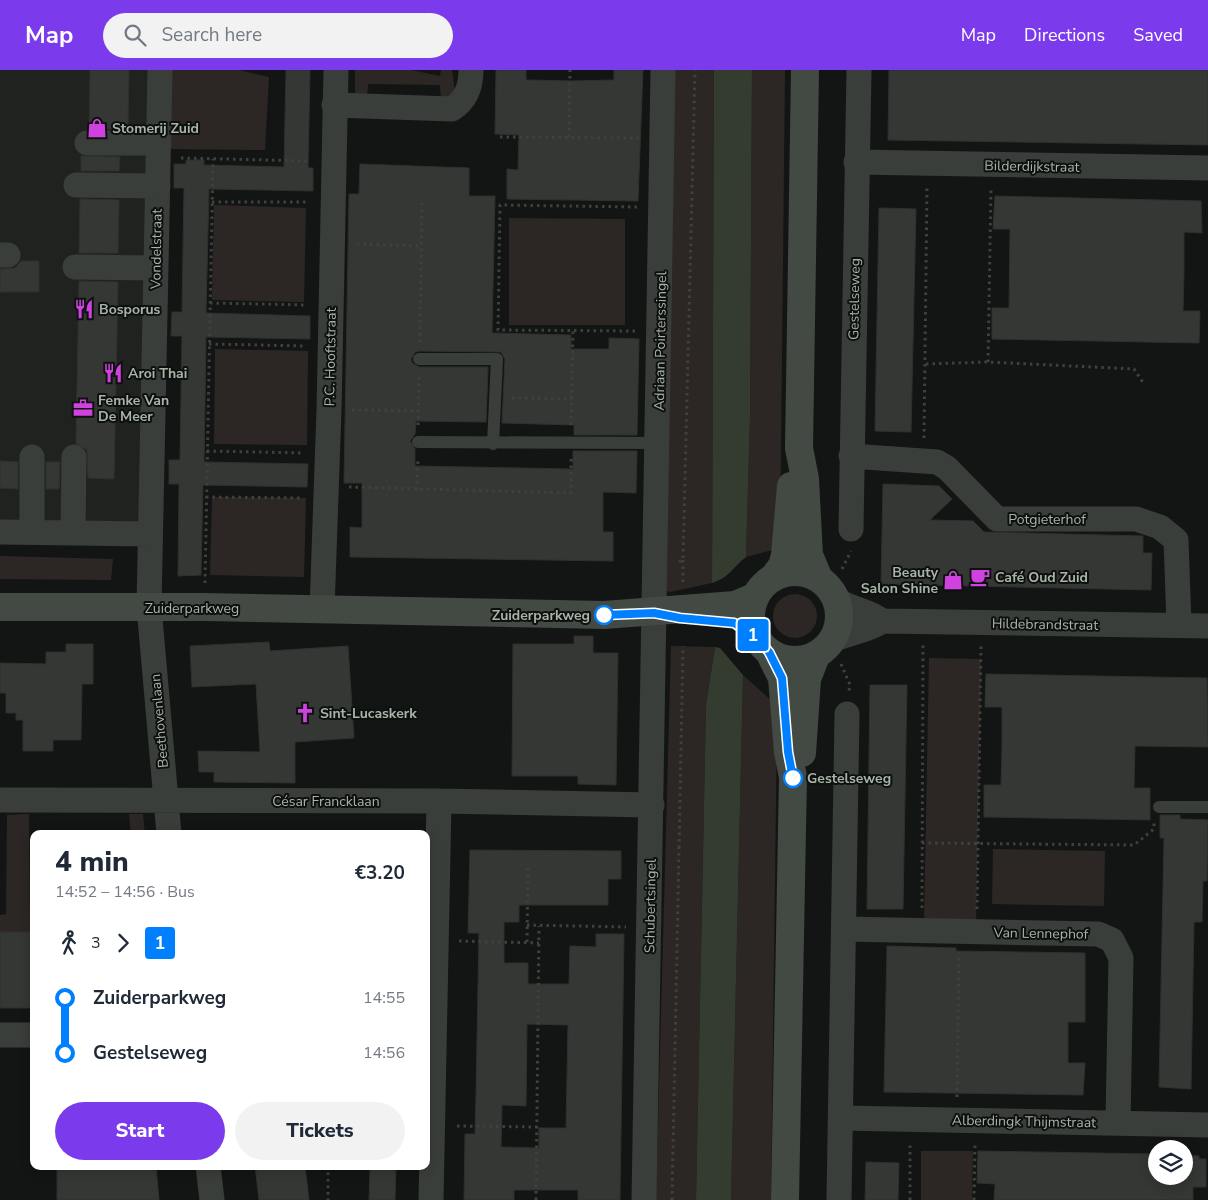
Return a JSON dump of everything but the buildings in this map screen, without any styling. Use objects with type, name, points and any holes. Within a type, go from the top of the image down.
[{"type":"main road","points":[[793,778],[803,752],[824,660],[840,621],[837,600],[827,584],[823,568],[799,448],[806,70]]},
{"type":"main road","points":[[785,1200],[793,778],[788,752],[782,678],[752,643],[751,616],[764,587],[782,566],[785,555],[791,479],[799,448]]},
{"type":"main road","points":[[764,587],[791,572],[823,568]]},
{"type":"main road","name":"Zuiderparkweg","points":[[0,607],[204,607],[604,615],[654,613],[680,608],[735,605],[764,587]]},
{"type":"main road","name":"Zuiderparkweg","points":[[654,613],[680,618],[752,643]]},
{"type":"main road","points":[[752,643],[777,657],[797,661],[824,660]]},
{"type":"street","name":"Vondelstraat","points":[[150,607],[160,70]]},
{"type":"street","name":"P.C. Hooftstraat","points":[[322,610],[329,410],[336,70]]},
{"type":"street","points":[[334,105],[452,109],[464,101],[471,80],[471,70]]},
{"type":"street","name":"Adriaan Poirterssingel","points":[[654,613],[661,331],[663,70]]},
{"type":"street","name":"Gestelseweg","points":[[852,529],[851,456],[859,70]]},
{"type":"street","points":[[87,143],[158,150]]},
{"type":"street","name":"Bilderdijkstraat","points":[[856,162],[1208,168]]},
{"type":"street","points":[[76,185],[158,186]]},
{"type":"street","points":[[75,267],[156,268]]},
{"type":"street","name":"Potgieterhof","points":[[851,456],[936,462],[947,468],[997,519],[1136,519],[1160,527],[1176,540],[1179,625]]},
{"type":"street","points":[[32,457],[32,532]]},
{"type":"street","points":[[73,533],[74,457]]},
{"type":"street","points":[[0,532],[150,534]]},
{"type":"street","name":"Hildebrandstraat","points":[[837,600],[849,608],[873,613],[882,621]]},
{"type":"street","name":"Beethovenlaan","points":[[150,607],[169,830]]},
{"type":"street","name":"Schubertsingel","points":[[644,1200],[654,613]]},
{"type":"street","name":"Hildebrandstraat","points":[[824,660],[848,633],[871,629],[882,621],[1208,626]]},
{"type":"street","points":[[839,1200],[847,714]]},
{"type":"street","name":"César Francklaan","points":[[0,800],[439,801],[652,805]]},
{"type":"street","points":[[431,1200],[439,801]]},
{"type":"street","name":"Van Lennephof","points":[[844,929],[1098,934],[1112,940],[1121,958],[1118,1123]]},
{"type":"street","points":[[0,1035],[30,1035]]},
{"type":"street","name":"Alberdingk Thijmstraat","points":[[841,1118],[1208,1125]]},
{"type":"street","points":[[208,1170],[212,1200]]},
{"type":"lane","points":[[419,359],[496,359],[493,444]]},
{"type":"lane","points":[[418,442],[493,444],[658,443]]},
{"type":"lane","points":[[1158,807],[1208,807]]},
{"type":"path","points":[[569,138],[570,70]]},
{"type":"path","points":[[683,590],[695,70]]},
{"type":"path","points":[[500,137],[663,139]]},
{"type":"path","points":[[158,150],[213,159],[333,162]]},
{"type":"path","points":[[204,607],[213,159]]},
{"type":"path","points":[[924,460],[927,164]]},
{"type":"path","points":[[988,362],[991,165]]},
{"type":"path","points":[[212,202],[332,202]]},
{"type":"path","points":[[661,331],[498,330],[498,320],[500,205],[662,207]]},
{"type":"path","points":[[332,244],[421,246]]},
{"type":"path","points":[[210,303],[331,306]]},
{"type":"path","points":[[210,344],[330,346]]},
{"type":"path","points":[[926,364],[988,362],[1134,369],[1144,384]]},
{"type":"path","points":[[495,398],[572,399]]},
{"type":"path","points":[[329,410],[419,411]]},
{"type":"path","points":[[207,451],[327,454]]},
{"type":"path","points":[[206,497],[326,499]]},
{"type":"path","points":[[656,570],[683,560]]},
{"type":"path","points":[[922,931],[923,622]]},
{"type":"path","points":[[974,1200],[966,1120],[968,932],[978,843],[982,623]]},
{"type":"path","points":[[752,643],[736,636],[752,643]]},
{"type":"path","points":[[672,1200],[683,646]]},
{"type":"path","points":[[922,843],[1134,845],[1154,829],[1154,812],[1158,807]]},
{"type":"path","points":[[651,842],[679,848]]},
{"type":"path","points":[[526,942],[528,864]]},
{"type":"path","points":[[527,925],[650,927]]},
{"type":"path","points":[[536,1200],[539,926]]},
{"type":"path","points":[[435,941],[539,943]]},
{"type":"path","points":[[910,1200],[911,1119]]},
{"type":"path","points":[[432,1126],[536,1127]]},
{"type":"path","points":[[328,1170],[328,1200]]},
{"type":"shaded area","points":[[0,70],[160,70],[150,534],[0,532]]},
{"type":"shaded area","points":[[171,70],[239,70],[269,77],[265,150],[169,149]]},
{"type":"shaded area","points":[[355,70],[411,70],[440,76],[441,70],[452,70],[455,92],[449,99],[441,100],[440,85],[368,84],[367,99],[355,98]]},
{"type":"shaded area","points":[[672,70],[714,70],[712,583],[670,592],[663,590]]},
{"type":"shaded area","points":[[714,70],[752,70],[750,416],[746,557],[727,575],[712,583]]},
{"type":"shaded area","points":[[752,70],[785,70],[780,548],[746,557],[750,416]]},
{"type":"shaded area","points":[[214,205],[306,208],[304,302],[212,300]]},
{"type":"shaded area","points":[[509,218],[625,219],[625,325],[509,325]]},
{"type":"shaded area","points":[[215,349],[308,351],[307,445],[214,444]]},
{"type":"shaded area","points":[[212,497],[306,498],[304,577],[210,575]]},
{"type":"shaded area","points":[[0,556],[113,559],[111,580],[0,579]]},
{"type":"shaded area","points":[[791,594],[799,594],[811,600],[817,616],[811,632],[799,638],[791,638],[779,632],[773,620],[773,612],[779,600]]},
{"type":"shaded area","points":[[671,646],[715,647],[706,705],[696,1200],[656,1200]]},
{"type":"shaded area","points":[[715,647],[720,648],[743,675],[731,1200],[696,1200],[706,705]]},
{"type":"shaded area","points":[[929,658],[981,659],[976,923],[924,922]]},
{"type":"shaded area","points":[[743,675],[775,704],[777,722],[771,1200],[731,1200]]},
{"type":"shaded area","points":[[29,814],[30,932],[0,932],[0,915],[6,914],[7,815]]},
{"type":"shaded area","points":[[129,814],[143,814],[145,830],[131,830]]},
{"type":"shaded area","points":[[993,849],[1105,851],[1104,906],[992,904]]},
{"type":"shaded area","points":[[921,1151],[973,1151],[972,1200],[921,1200]]},
{"type":"bus line","name":"1","points":[[604,615],[654,613],[680,618],[734,623],[756,637],[769,652],[782,678],[788,752],[793,778]]},
{"type":"place","name":"Stomerij Zuid","points":[[97,128]]},
{"type":"place","name":"Bosporus","points":[[84,309]]},
{"type":"place","name":"Aroi Thai","points":[[113,373]]},
{"type":"place","name":"Femke Van De Meer","points":[[83,408]]},
{"type":"place","name":"Café Oud Zuid","points":[[980,577]]},
{"type":"place","name":"Beauty Salon Shine","points":[[953,580]]},
{"type":"place","name":"Zuiderparkweg","points":[[604,615]]},
{"type":"place","name":"Sint-Lucaskerk","points":[[305,713]]},
{"type":"place","name":"Gestelseweg","points":[[793,778]]}]
